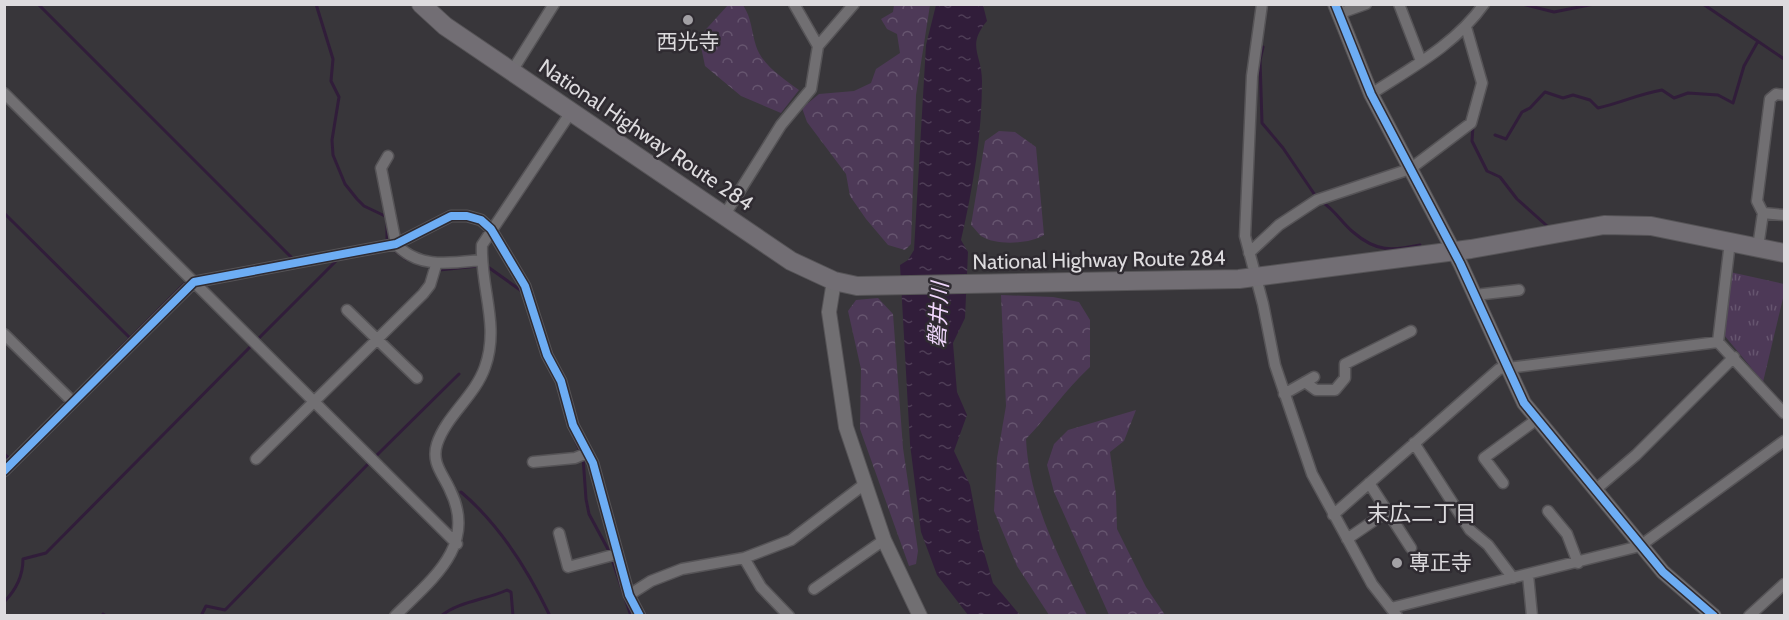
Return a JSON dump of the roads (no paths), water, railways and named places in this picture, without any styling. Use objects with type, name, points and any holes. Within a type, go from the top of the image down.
[{"type":"highway","name":"National Highway Route 284","points":[[421,4],[445,26],[791,261],[834,281],[881,287],[1247,278],[1453,251],[1604,225],[1651,226],[1785,253]]},
{"type":"street","points":[[512,71],[554,4]]},
{"type":"street","points":[[794,4],[818,46]]},
{"type":"street","points":[[724,216],[781,125],[811,89],[818,46],[854,4]]},
{"type":"street","points":[[1262,4],[1252,76],[1246,180],[1245,236],[1249,253],[1247,278],[1312,474],[1372,584],[1394,612],[1640,546],[1785,441]]},
{"type":"street","points":[[1366,4],[1337,9],[1371,94],[1475,295],[1524,404],[1663,572],[1714,615]]},
{"type":"street","points":[[1399,4],[1421,61]]},
{"type":"street","points":[[1371,94],[1421,61],[1466,27],[1484,4]]},
{"type":"street","points":[[1249,253],[1280,225],[1317,200],[1410,169],[1471,123],[1482,83],[1466,27]]},
{"type":"street","points":[[4,93],[457,544]]},
{"type":"street","points":[[1758,247],[1763,213],[1757,201],[1770,99],[1776,94],[1785,95]]},
{"type":"street","points":[[395,615],[440,570],[457,544],[459,512],[451,490],[436,466],[437,444],[446,428],[475,390],[491,348],[492,322],[481,260],[482,245],[571,112]]},
{"type":"street","points":[[388,156],[381,168],[396,244],[403,252],[436,265],[481,260]]},
{"type":"street","points":[[1763,213],[1785,215]]},
{"type":"street","points":[[4,471],[194,282],[396,244],[451,216],[466,216],[481,220],[491,229],[525,286],[546,355],[561,381],[573,425],[587,453],[629,595],[640,615]]},
{"type":"street","points":[[1718,342],[1730,242]]},
{"type":"street","points":[[256,459],[315,403],[430,285],[436,265]]},
{"type":"street","points":[[834,281],[829,312],[842,411],[884,540],[920,615]]},
{"type":"street","points":[[1475,295],[1519,290]]},
{"type":"street","points":[[347,310],[417,378]]},
{"type":"street","points":[[1284,394],[1310,380],[1316,390],[1335,390],[1344,378],[1345,364],[1411,331]]},
{"type":"street","points":[[6,339],[73,402]]},
{"type":"street","points":[[1333,515],[1499,369],[1507,367],[1718,342],[1785,413]]},
{"type":"street","points":[[1594,490],[1636,455],[1734,357]]},
{"type":"street","points":[[1503,483],[1484,458],[1536,420]]},
{"type":"street","points":[[1414,443],[1470,530],[1488,544],[1513,579]]},
{"type":"street","points":[[533,462],[575,458],[587,453]]},
{"type":"street","points":[[629,595],[651,581],[682,569],[744,558],[791,540],[866,483]]},
{"type":"street","points":[[1369,483],[1411,548]]},
{"type":"street","points":[[1347,539],[1388,511]]},
{"type":"street","points":[[1548,511],[1567,534],[1578,563]]},
{"type":"street","points":[[559,533],[568,567],[617,554]]},
{"type":"street","points":[[814,589],[884,540]]},
{"type":"street","points":[[744,558],[761,587],[789,615]]},
{"type":"street","points":[[1528,575],[1532,615]]},
{"type":"street","points":[[1749,615],[1785,584]]},
{"type":"water","name":"磐井川","points":[[936,5],[983,5],[987,21],[977,37],[976,44],[982,81],[979,141],[961,240],[968,252],[965,318],[953,343],[957,392],[967,415],[954,451],[970,485],[980,538],[993,583],[1020,615],[968,615],[937,575],[921,532],[910,444],[900,265],[908,260],[914,250],[926,45]]},
{"type":"waterway","points":[[38,4],[293,259]]},
{"type":"waterway","points":[[316,4],[333,59],[331,81],[339,97],[332,140],[333,155],[345,184],[357,199],[364,206],[385,216],[387,241],[384,242]]},
{"type":"waterway","points":[[1522,4],[1554,12],[1594,4]]},
{"type":"waterway","points":[[1703,4],[1784,59]]},
{"type":"waterway","points":[[1495,135],[1506,139],[1522,112],[1530,108],[1545,92],[1563,98],[1573,95],[1590,100],[1598,108],[1662,90],[1674,98],[1688,93],[1718,95],[1733,103],[1744,66],[1757,43]]},
{"type":"waterway","points":[[1263,47],[1260,60],[1262,123],[1283,148],[1317,198]]},
{"type":"waterway","points":[[1473,126],[1472,141],[1487,171],[1500,177],[1517,199],[1546,225]]},
{"type":"waterway","points":[[1322,202],[1361,239],[1369,243],[1393,249],[1420,245]]},
{"type":"waterway","points":[[4,213],[130,338]]},
{"type":"waterway","points":[[393,249],[406,259]]},
{"type":"waterway","points":[[258,339],[339,258]]},
{"type":"waterway","points":[[439,270],[478,266]]},
{"type":"waterway","points":[[488,267],[523,292]]},
{"type":"waterway","points":[[114,354],[184,284]]},
{"type":"waterway","points":[[534,330],[538,343]]},
{"type":"waterway","points":[[4,602],[18,582],[23,559],[46,553],[251,346]]},
{"type":"waterway","points":[[375,457],[459,374]]},
{"type":"waterway","points":[[567,422],[580,451]]},
{"type":"waterway","points":[[4,454],[10,459]]},
{"type":"waterway","points":[[583,457],[589,514],[610,553]]},
{"type":"waterway","points":[[201,616],[206,606],[225,610],[370,462]]},
{"type":"waterway","points":[[461,492],[488,519],[512,549],[550,616]]},
{"type":"waterway","points":[[612,559],[631,616]]},
{"type":"waterway","points":[[441,616],[456,607],[507,590],[511,592],[513,616]]},
{"type":"place","name":"西光寺","points":[[688,20]]},
{"type":"place","name":"専正寺","points":[[1397,563]]},
{"type":"district","name":"末広二丁目","points":[[1422,513]]}]
